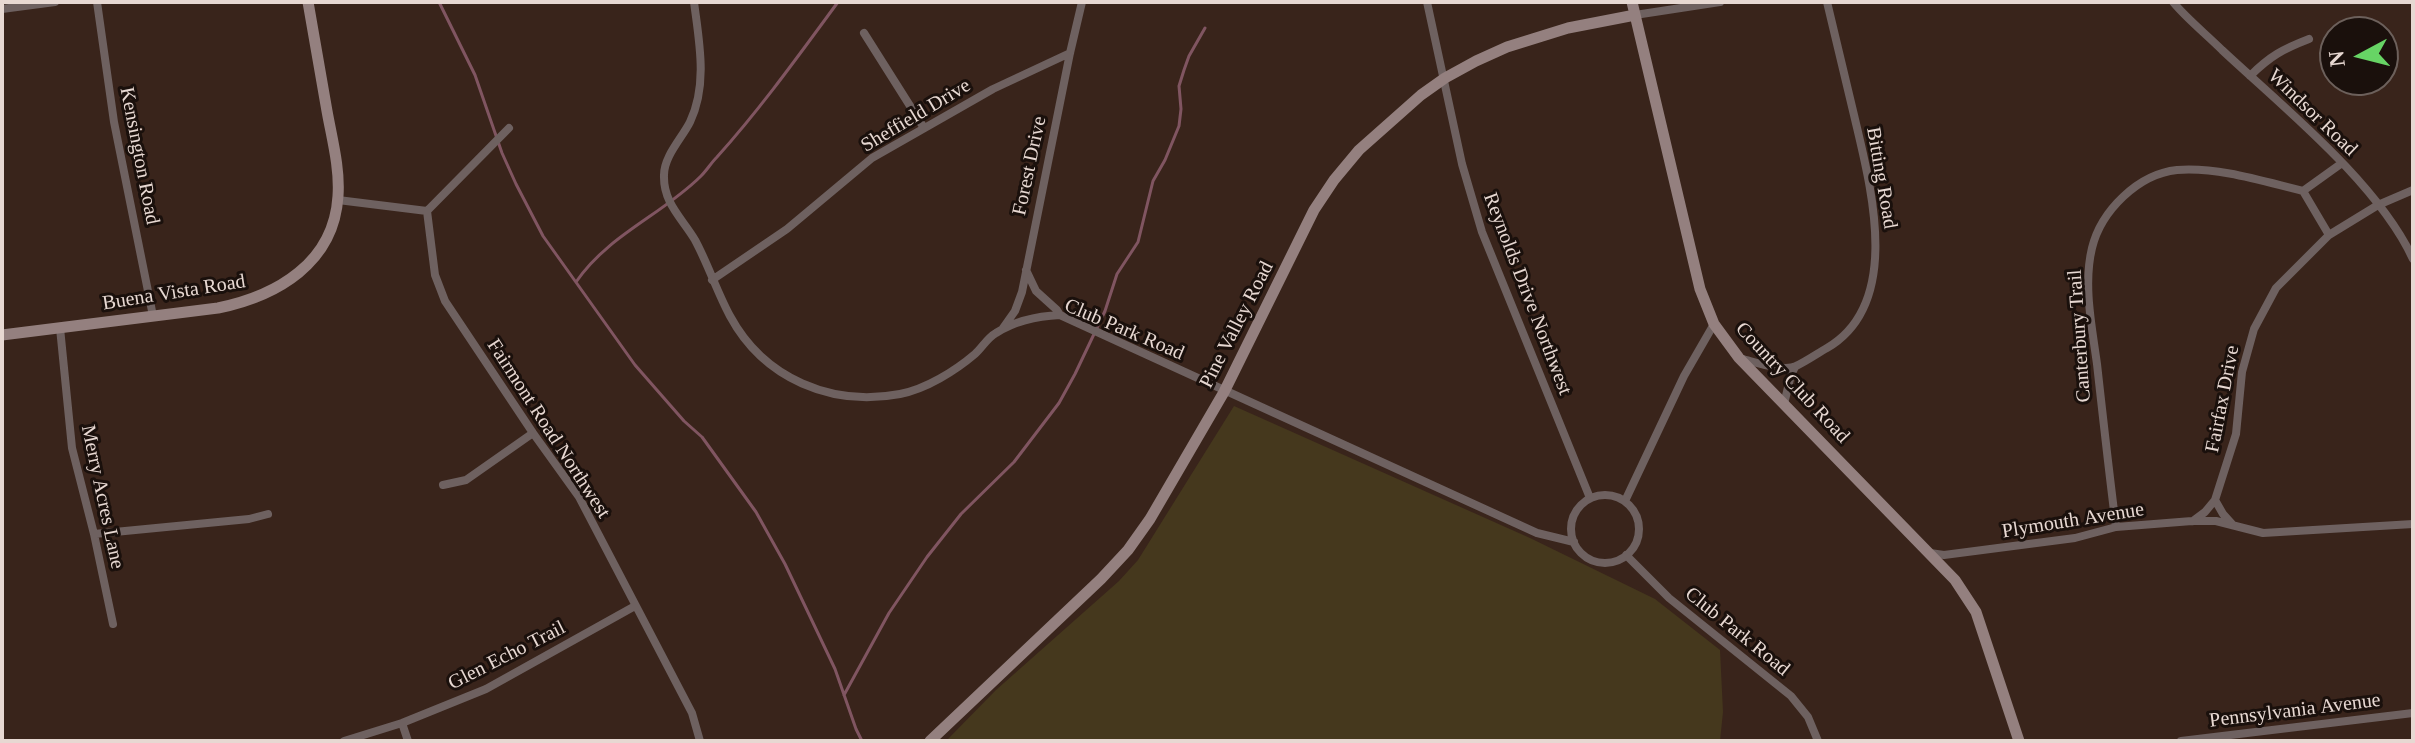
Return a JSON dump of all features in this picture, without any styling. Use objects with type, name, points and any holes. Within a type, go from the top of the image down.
[{"type":"street","points":[[2,9],[55,2]]},
{"type":"street","name":"Kensington Road","points":[[97,2],[114,122],[153,316]]},
{"type":"street","name":"Buena Vista Road","points":[[2,335],[242,303],[261,297],[302,271],[320,249],[338,200],[338,174],[308,2]]},
{"type":"street","name":"Club Park Road","points":[[694,2],[700,85],[691,120],[666,163],[664,178],[667,199],[694,239],[732,319],[754,348],[802,384],[825,393],[861,397],[905,393],[960,366],[999,331],[1031,318],[1060,315],[1537,533],[1574,542]]},
{"type":"street","name":"Forest Drive","points":[[999,331],[1020,300],[1082,2]]},
{"type":"street","name":"Reynolds Drive Northwest","points":[[1427,2],[1462,164],[1482,232],[1590,498]]},
{"type":"street","name":"Country Club Road","points":[[1632,2],[1700,289],[1714,324],[1739,358],[1955,580],[1976,612],[2019,741]]},
{"type":"street","points":[[1635,15],[1720,2]]},
{"type":"street","name":"Bitting Road","points":[[1795,367],[1840,340],[1858,319],[1872,281],[1875,252],[1870,192],[1827,2]]},
{"type":"street","name":"Windsor Road","points":[[2172,3],[2342,163],[2378,205],[2413,259]]},
{"type":"street","name":"Pine Valley Road","points":[[930,741],[1128,550],[1150,519],[1224,392],[1314,210],[1359,150],[1421,95],[1476,61],[1568,28],[1635,15]]},
{"type":"street","points":[[864,33],[924,128]]},
{"type":"street","points":[[2250,76],[2269,57],[2309,39]]},
{"type":"street","name":"Sheffield Drive","points":[[712,280],[787,229],[872,158],[994,88],[1070,53]]},
{"type":"street","points":[[338,200],[427,211],[509,128]]},
{"type":"street","points":[[2329,235],[2303,191],[2342,163]]},
{"type":"street","name":"Canterbury Trail","points":[[2116,527],[2090,309],[2090,259],[2103,222],[2132,190],[2153,177],[2176,170],[2224,171],[2303,191]]},
{"type":"street","name":"Fairfax Drive","points":[[2192,521],[2215,500],[2236,434],[2242,372],[2254,329],[2276,288],[2329,235],[2378,205],[2413,190]]},
{"type":"street","name":"Fairmont Road Northwest","points":[[427,211],[435,275],[443,295],[533,433],[579,497],[692,713],[700,741]]},
{"type":"street","points":[[1026,269],[1036,291],[1060,315]]},
{"type":"street","points":[[1625,501],[1684,376],[1714,324]]},
{"type":"street","name":"Merry Acres Lane","points":[[60,328],[72,448],[113,624]]},
{"type":"street","points":[[1739,358],[1778,367],[1795,367],[1784,404]]},
{"type":"street","points":[[443,485],[466,480],[533,433]]},
{"type":"street","points":[[1608,495],[1625,501],[1638,519],[1636,542],[1626,555],[1611,562],[1589,559],[1574,542],[1572,532],[1576,512],[1590,498],[1608,495]]},
{"type":"street","points":[[2215,500],[2232,525]]},
{"type":"street","points":[[94,534],[249,519],[268,514]]},
{"type":"street","name":"Plymouth Avenue","points":[[1929,552],[1944,555],[2075,538],[2116,527],[2208,520],[2263,533],[2413,524]]},
{"type":"street","name":"Club Park Road","points":[[1626,555],[1669,598],[1791,696],[1808,717],[1818,741]]},
{"type":"street","name":"Glen Echo Trail","points":[[344,741],[402,723],[486,689],[635,606]]},
{"type":"street","name":"Pennsylvania Avenue","points":[[2181,741],[2413,713]]},
{"type":"street","points":[[402,723],[408,741]]},
{"type":"shaded area","points":[[1234,406],[1530,538],[1655,599],[1720,650],[1723,712],[1720,741],[946,741],[996,690],[1119,581],[1138,560]]},
{"type":"waterway","points":[[439,2],[475,75],[502,153],[543,236],[635,365],[702,437],[756,512],[785,564],[835,669],[862,741]]},
{"type":"waterway","points":[[576,282],[619,238],[686,190],[703,174],[838,2]]},
{"type":"waterway","points":[[844,695],[889,613],[927,557],[961,514],[1014,462],[1059,403],[1075,374],[1105,311],[1117,274],[1138,242],[1153,181],[1179,126],[1179,86],[1184,70],[1205,28]]}]
